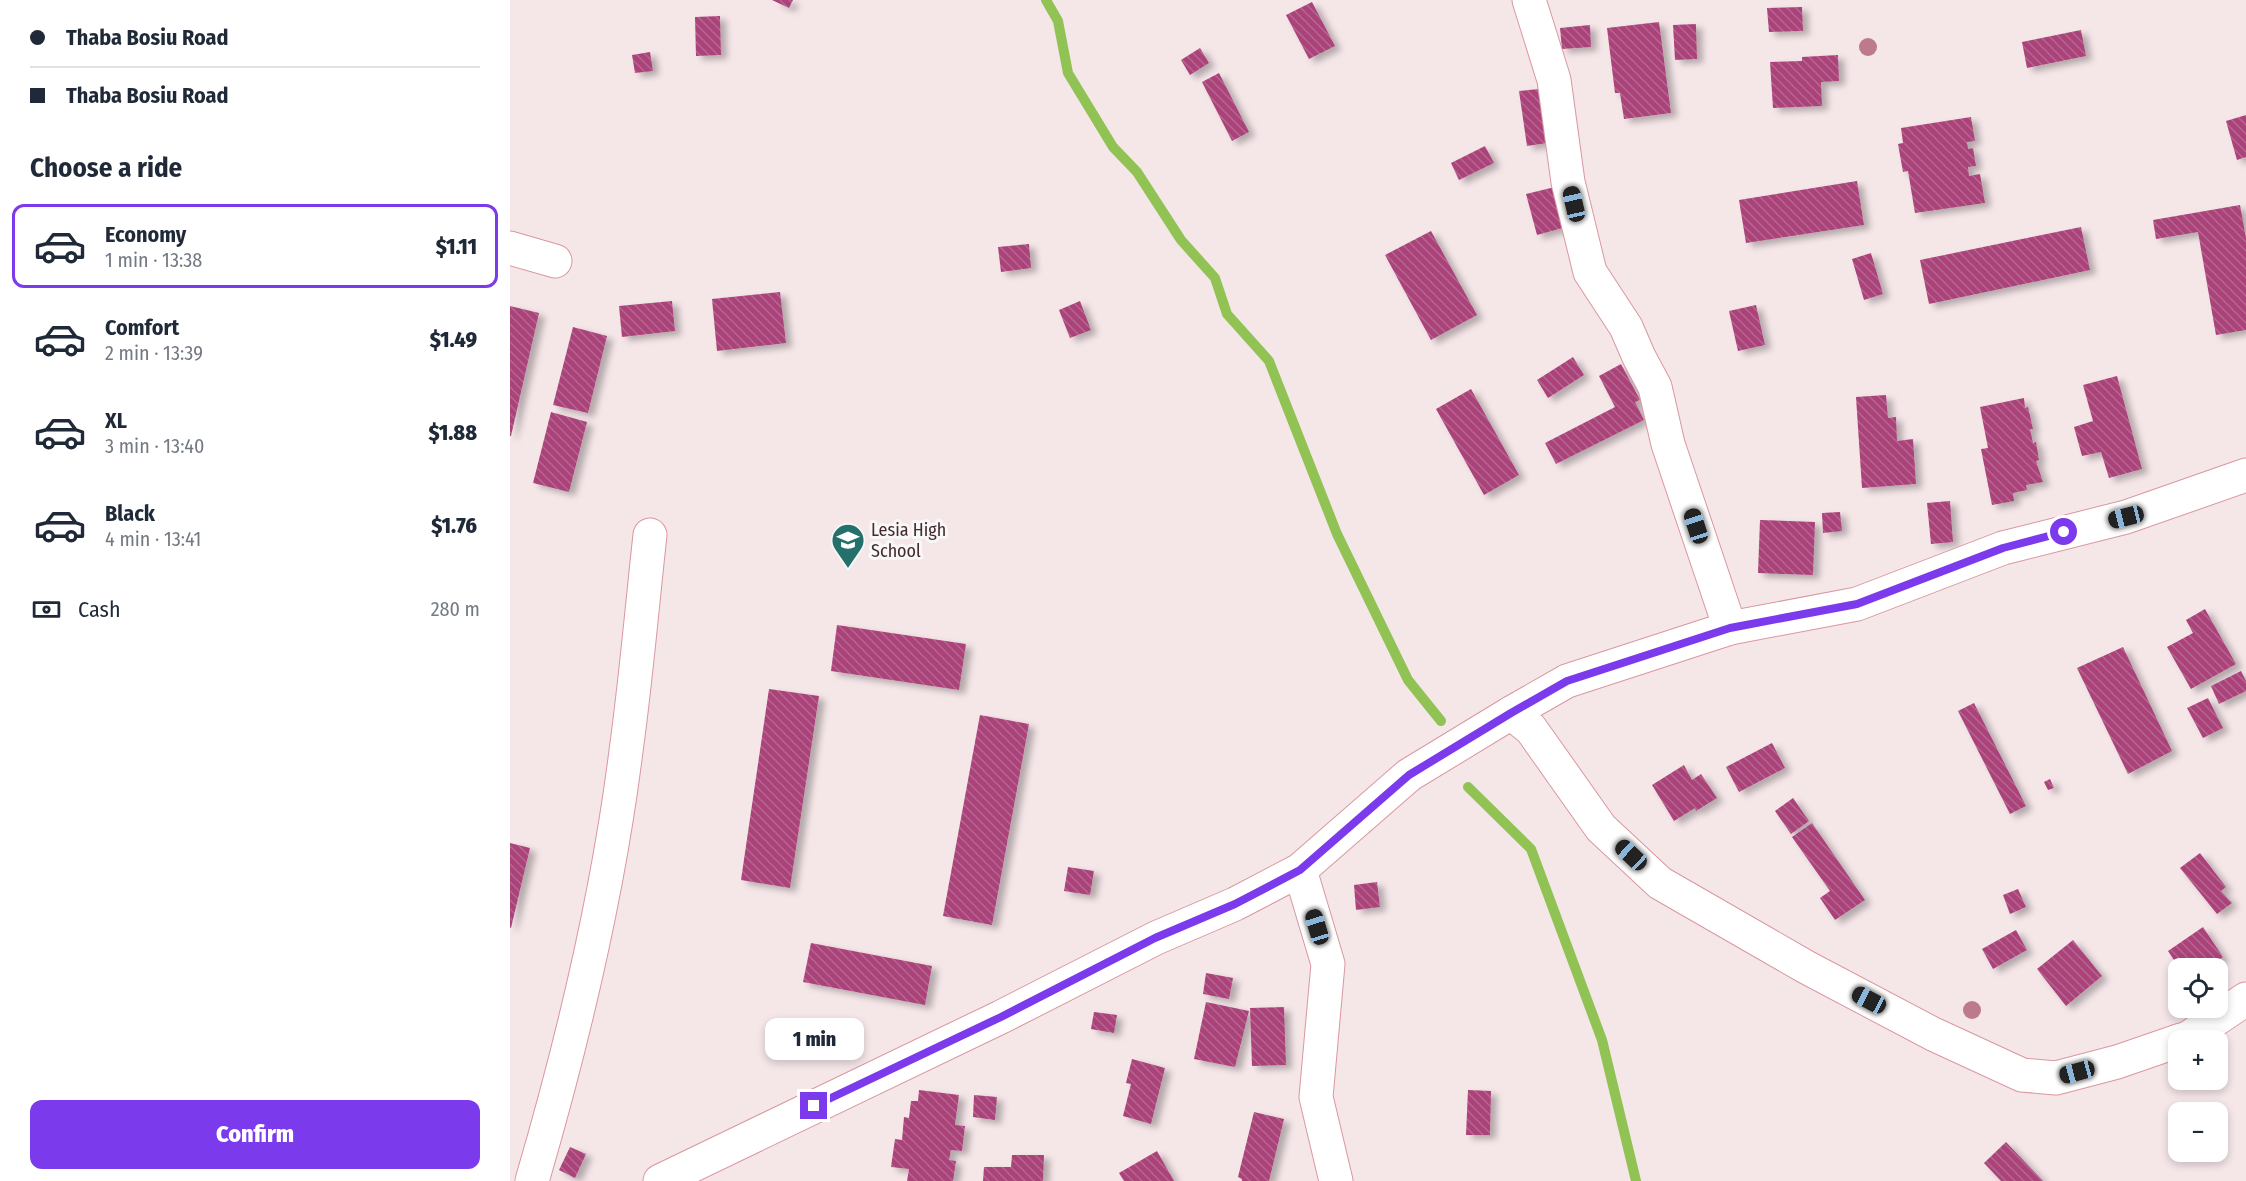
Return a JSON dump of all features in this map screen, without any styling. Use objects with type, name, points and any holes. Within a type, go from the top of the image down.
[{"type":"street","points":[[1529,0],[1554,80],[1568,182],[1590,272],[1626,327],[1655,387],[1668,444],[1730,628]]},
{"type":"street","points":[[510,248],[555,261]]},
{"type":"street","points":[[660,1181],[1001,1017],[1155,938],[1235,904],[1300,870],[1409,775],[1567,681],[1730,628],[1857,604],[2003,548],[2126,517],[2246,475]]},
{"type":"street","points":[[532,1181],[550,1119],[599,916],[626,752],[650,534]]},
{"type":"street","points":[[1511,713],[1532,729],[1601,828],[1660,883],[1806,967],[1933,1034],[2022,1076],[2056,1078],[2117,1062],[2168,1044]]},
{"type":"street","points":[[1300,870],[1328,964],[1316,1097],[1336,1181]]},
{"type":"street","points":[[2200,1030],[2246,999]]},
{"type":"building","points":[[772,0],[793,0],[789,8]]},
{"type":"building","points":[[1312,2],[1335,46],[1309,59],[1286,15]]},
{"type":"building","points":[[1802,7],[1803,31],[1769,32],[1767,8]]},
{"type":"building","points":[[720,16],[721,55],[696,56],[695,17]]},
{"type":"building","points":[[1659,22],[1671,113],[1624,119],[1620,93],[1615,93],[1607,28]]},
{"type":"building","points":[[1696,24],[1697,59],[1675,60],[1673,25]]},
{"type":"building","points":[[1590,25],[1591,47],[1562,49],[1560,28]]},
{"type":"building","points":[[2081,30],[2086,56],[2027,68],[2022,42]]},
{"type":"building","points":[[1200,48],[1209,63],[1190,75],[1181,60]]},
{"type":"building","points":[[650,52],[653,71],[635,73],[632,55]]},
{"type":"building","points":[[1838,55],[1839,81],[1821,82],[1822,106],[1773,108],[1770,62],[1802,61],[1802,57]]},
{"type":"building","points":[[1219,73],[1249,132],[1232,141],[1202,82]]},
{"type":"building","points":[[1539,89],[1547,143],[1527,146],[1519,91]]},
{"type":"building","points":[[2246,115],[2246,157],[2237,160],[2226,121]]},
{"type":"building","points":[[1971,117],[1975,141],[1967,142],[1968,149],[1973,148],[1976,166],[1968,167],[1969,176],[1980,174],[1985,203],[1915,213],[1908,171],[1903,172],[1898,144],[1903,143],[1901,128]]},
{"type":"building","points":[[1485,146],[1494,163],[1459,180],[1451,163]]},
{"type":"building","points":[[1857,181],[1864,225],[1746,243],[1739,200]]},
{"type":"building","points":[[1555,187],[1566,227],[1537,235],[1526,194]]},
{"type":"building","points":[[2240,205],[2246,238],[2246,330],[2216,335],[2198,232],[2156,239],[2153,220]]},
{"type":"building","points":[[2081,227],[2090,270],[1929,304],[1920,260]]},
{"type":"building","points":[[1431,231],[1477,315],[1431,340],[1385,255]]},
{"type":"building","points":[[1029,244],[1031,268],[1001,272],[998,247]]},
{"type":"building","points":[[1871,253],[1883,294],[1864,300],[1852,259]]},
{"type":"building","points":[[780,292],[786,343],[717,351],[712,299]]},
{"type":"building","points":[[672,301],[675,331],[622,337],[619,306]]},
{"type":"building","points":[[1080,301],[1091,330],[1070,338],[1059,310]]},
{"type":"building","points":[[1756,305],[1765,345],[1738,351],[1729,311]]},
{"type":"building","points":[[510,306],[539,313],[511,436],[510,436]]},
{"type":"building","points":[[573,327],[607,336],[588,413],[553,405]]},
{"type":"building","points":[[1573,357],[1584,375],[1548,398],[1537,380]]},
{"type":"building","points":[[1621,364],[1640,400],[1635,402],[1644,420],[1556,464],[1545,443],[1615,407],[1599,376]]},
{"type":"building","points":[[2117,376],[2142,469],[2109,478],[2101,452],[2082,456],[2074,427],[2093,421],[2083,385]]},
{"type":"building","points":[[1471,389],[1519,475],[1484,495],[1436,409]]},
{"type":"building","points":[[1886,395],[1888,418],[1896,417],[1897,441],[1913,439],[1916,484],[1862,488],[1856,397]]},
{"type":"building","points":[[2024,398],[2025,408],[2028,407],[2033,429],[2030,429],[2033,443],[2036,442],[2039,460],[2036,461],[2043,482],[2026,485],[2027,490],[2013,493],[2014,501],[1992,505],[1981,449],[1988,448],[1980,407]]},
{"type":"building","points":[[551,412],[587,422],[569,492],[533,483]]},
{"type":"building","points":[[1950,501],[1953,542],[1931,544],[1927,503]]},
{"type":"building","points":[[1840,512],[1842,531],[1823,533],[1822,513]]},
{"type":"building","points":[[1760,520],[1815,522],[1813,575],[1758,573]]},
{"type":"building","points":[[2205,609],[2236,664],[2191,689],[2167,647],[2193,633],[2186,620]]},
{"type":"building","points":[[837,625],[966,644],[959,690],[831,671]]},
{"type":"building","points":[[2123,647],[2172,751],[2128,774],[2077,668]]},
{"type":"building","points":[[2241,671],[2246,681],[2246,691],[2219,704],[2211,686]]},
{"type":"building","points":[[769,689],[819,696],[790,888],[741,880]]},
{"type":"building","points":[[2208,698],[2223,728],[2203,738],[2187,708]]},
{"type":"building","points":[[1974,703],[2026,806],[2010,814],[1958,711]]},
{"type":"building","points":[[980,715],[1029,724],[992,925],[943,916]]},
{"type":"building","points":[[1772,743],[1785,768],[1739,792],[1726,767]]},
{"type":"building","points":[[1684,765],[1692,780],[1701,774],[1717,798],[1674,821],[1652,785]]},
{"type":"building","points":[[2050,779],[2054,788],[2048,790],[2044,782]]},
{"type":"building","points":[[1793,798],[1809,821],[1791,834],[1775,811]]},
{"type":"building","points":[[1812,823],[1865,900],[1835,920],[1820,898],[1830,891],[1792,837]]},
{"type":"building","points":[[510,843],[530,848],[511,928],[510,928]]},
{"type":"building","points":[[2200,853],[2226,887],[2221,891],[2232,903],[2217,914],[2180,868]]},
{"type":"building","points":[[1068,867],[1094,871],[1090,895],[1064,891]]},
{"type":"building","points":[[1377,882],[1380,907],[1356,910],[1354,885]]},
{"type":"building","points":[[2018,889],[2026,907],[2010,914],[2003,895]]},
{"type":"building","points":[[2203,927],[2223,957],[2173,958],[2168,951]]},
{"type":"building","points":[[2016,930],[2027,950],[1993,969],[1982,949]]},
{"type":"building","points":[[2073,940],[2102,976],[2066,1006],[2037,969]]},
{"type":"building","points":[[811,943],[932,966],[925,1005],[803,982]]},
{"type":"building","points":[[1206,973],[1233,978],[1229,999],[1203,994]]},
{"type":"building","points":[[1206,1002],[1249,1011],[1235,1067],[1194,1059]]},
{"type":"building","points":[[1284,1007],[1286,1065],[1252,1066],[1250,1008]]},
{"type":"building","points":[[1094,1012],[1117,1015],[1114,1033],[1091,1029]]},
{"type":"building","points":[[1132,1059],[1165,1068],[1151,1124],[1123,1116],[1131,1084],[1126,1083]]},
{"type":"building","points":[[919,1090],[959,1095],[955,1125],[965,1126],[962,1151],[951,1150],[949,1160],[956,1161],[953,1181],[907,1181],[909,1169],[891,1167],[895,1139],[902,1140],[904,1117],[909,1118],[911,1101],[918,1101]]},
{"type":"building","points":[[1468,1090],[1491,1091],[1490,1135],[1466,1135]]},
{"type":"building","points":[[974,1095],[997,1097],[995,1120],[973,1117]]},
{"type":"building","points":[[1254,1112],[1284,1119],[1269,1181],[1242,1181],[1238,1177]]},
{"type":"building","points":[[2006,1142],[2043,1181],[2001,1181],[1984,1163]]},
{"type":"building","points":[[570,1147],[586,1154],[575,1178],[559,1170]]},
{"type":"building","points":[[1157,1151],[1174,1181],[1124,1181],[1119,1173]]},
{"type":"building","points":[[1012,1155],[1044,1155],[1043,1181],[983,1181],[984,1167],[1011,1167]]},
{"type":"waterway","points":[[1046,0],[1058,21],[1068,73],[1113,147],[1137,172],[1181,240],[1215,278],[1227,314],[1269,361],[1337,534],[1408,680],[1441,721]]},
{"type":"waterway","points":[[1468,787],[1531,849],[1602,1040],[1636,1181]]},
{"type":"place","name":"Lesia High School","points":[[848,569]]},
{"type":"route","points":[[814,1106],[1001,1017],[1155,938],[1235,904],[1300,870],[1409,775],[1567,681],[1730,628],[1857,604],[2003,548],[2064,532]]}]
